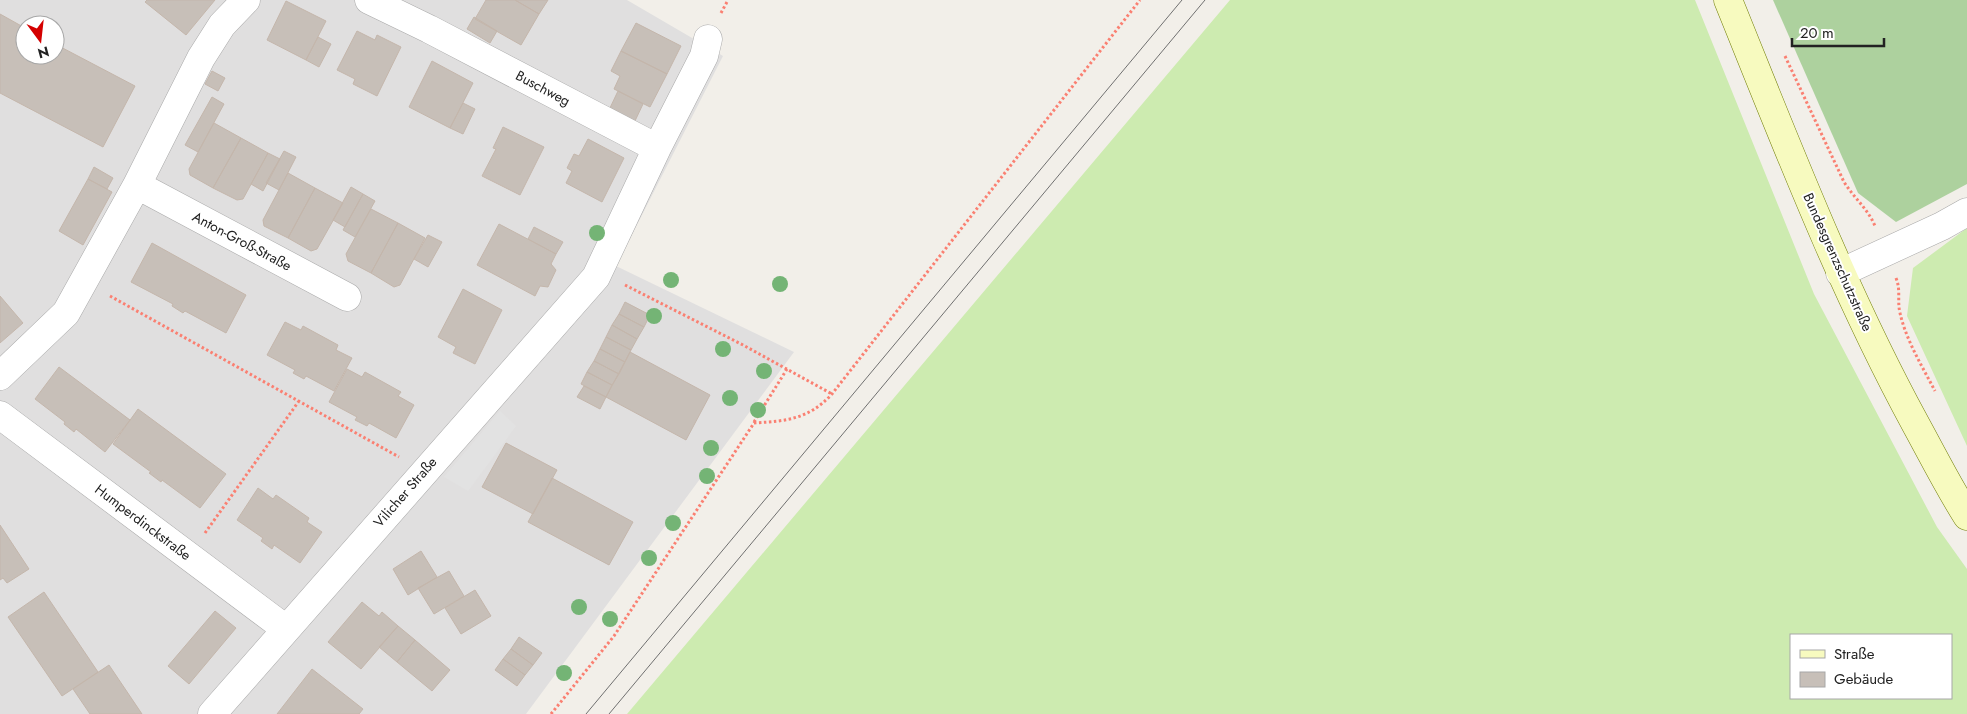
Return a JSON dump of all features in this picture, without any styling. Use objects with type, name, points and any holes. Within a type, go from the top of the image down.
[{"type":"street","points":[[0,376],[66,313],[137,185],[201,58],[222,25],[246,0]]},
{"type":"street","name":"Buschweg","points":[[369,0],[430,29],[657,148]]},
{"type":"street","name":"Buschweg","points":[[407,0],[430,29]]},
{"type":"street","name":"Bundesgrenzschutzstraße","points":[[1728,0],[1840,273],[1892,382],[1954,496],[1967,516]]},
{"type":"street","points":[[599,271],[657,148],[704,56],[708,39]]},
{"type":"street","name":"Anton-Groß-Straße","points":[[137,185],[347,297]]},
{"type":"street","points":[[1840,273],[1942,226],[1967,212]]},
{"type":"street","name":"Vilicher Straße","points":[[212,714],[599,271]]},
{"type":"street","name":"Humperdinckstraße","points":[[0,415],[286,629]]},
{"type":"path","points":[[754,423],[800,417],[822,406],[1140,0]]},
{"type":"path","points":[[599,271],[832,394]]},
{"type":"path","points":[[84,281],[424,471]]},
{"type":"path","points":[[551,714],[614,636],[787,370]]},
{"type":"path","points":[[188,556],[299,401]]},
{"type":"shaded area","points":[[0,0],[627,0],[723,56],[616,266],[794,352],[526,714],[0,714]]},
{"type":"shaded area","points":[[500,411],[516,426],[468,491],[444,477]]},
{"type":"green space","points":[[1230,0],[1695,0],[1814,294],[1937,527],[1967,569],[1967,714],[627,714]]},
{"type":"green space","points":[[1773,0],[1967,0],[1967,184],[1896,222],[1858,193]]},
{"type":"green space","points":[[1967,228],[1967,446],[1907,316],[1913,268]]},
{"type":"building","points":[[147,0],[215,0],[186,35],[145,2]]},
{"type":"building","points":[[486,0],[515,0],[539,14],[521,45],[475,19]]},
{"type":"building","points":[[515,0],[548,0],[539,14]]},
{"type":"building","points":[[286,1],[326,21],[306,60],[267,40]]},
{"type":"building","points":[[0,14],[15,22],[15,65],[65,65],[65,49],[135,86],[103,147],[0,93]]},
{"type":"building","points":[[474,17],[497,31],[490,43],[467,29]]},
{"type":"building","points":[[636,23],[681,46],[667,74],[621,51]]},
{"type":"building","points":[[357,31],[375,40],[377,35],[401,47],[377,96],[353,84],[355,79],[337,70]]},
{"type":"building","points":[[318,37],[331,44],[319,67],[306,60]]},
{"type":"building","points":[[621,51],[667,74],[650,107],[614,89],[620,76],[611,71]]},
{"type":"building","points":[[432,61],[473,83],[450,128],[409,107]]},
{"type":"building","points":[[212,71],[225,78],[218,91],[205,84]]},
{"type":"building","points":[[618,91],[643,104],[634,123],[609,110]]},
{"type":"building","points":[[212,97],[224,104],[198,152],[185,145]]},
{"type":"building","points":[[463,103],[475,109],[463,134],[450,128]]},
{"type":"building","points":[[214,123],[241,138],[213,188],[190,175],[189,169]]},
{"type":"building","points":[[503,127],[544,147],[520,195],[482,176],[496,149],[493,148]]},
{"type":"building","points":[[241,138],[268,153],[243,199],[237,200],[213,188]]},
{"type":"building","points":[[588,139],[624,158],[602,202],[566,183],[572,171],[567,168],[574,154],[579,156]]},
{"type":"building","points":[[284,151],[296,157],[279,190],[266,183]]},
{"type":"building","points":[[268,153],[280,159],[263,191],[251,184]]},
{"type":"building","points":[[94,167],[113,178],[107,189],[88,179]]},
{"type":"building","points":[[288,173],[315,188],[288,238],[264,226],[263,220]]},
{"type":"building","points":[[88,179],[112,192],[83,245],[59,231]]},
{"type":"building","points":[[351,187],[363,194],[345,227],[333,220]]},
{"type":"building","points":[[315,188],[343,203],[317,249],[311,251],[288,238]]},
{"type":"building","points":[[363,194],[375,201],[355,237],[343,230]]},
{"type":"building","points":[[371,209],[398,223],[371,273],[348,261],[346,254]]},
{"type":"building","points":[[398,223],[425,238],[400,285],[394,287],[371,273]]},
{"type":"building","points":[[499,224],[556,254],[551,264],[556,270],[548,287],[540,286],[535,296],[477,265]]},
{"type":"building","points":[[534,227],[563,242],[556,254],[528,239]]},
{"type":"building","points":[[428,235],[442,242],[428,267],[414,259]]},
{"type":"building","points":[[152,243],[246,295],[226,333],[185,311],[183,313],[172,306],[173,304],[131,282]]},
{"type":"building","points":[[463,289],[502,310],[475,364],[453,353],[456,347],[438,337]]},
{"type":"building","points":[[0,296],[23,323],[0,343]]},
{"type":"building","points":[[625,302],[650,315],[644,327],[619,314]]},
{"type":"building","points":[[619,314],[644,327],[637,339],[612,325]]},
{"type":"building","points":[[285,322],[301,330],[303,326],[338,345],[336,350],[352,358],[334,391],[306,376],[304,379],[293,373],[295,370],[267,355]]},
{"type":"building","points":[[612,325],[637,339],[631,350],[606,337]]},
{"type":"building","points":[[606,337],[631,350],[625,362],[600,349]]},
{"type":"building","points":[[600,349],[625,362],[619,374],[594,361]]},
{"type":"building","points":[[630,352],[710,395],[686,440],[606,397]]},
{"type":"building","points":[[594,361],[619,374],[612,385],[587,372]]},
{"type":"building","points":[[59,367],[130,420],[105,452],[76,429],[74,432],[64,424],[65,422],[35,399]]},
{"type":"building","points":[[347,369],[362,377],[365,372],[401,392],[398,396],[414,405],[396,438],[369,423],[367,426],[355,420],[357,417],[329,402]]},
{"type":"building","points":[[587,372],[612,385],[606,397],[581,384]]},
{"type":"building","points":[[584,386],[606,397],[600,409],[577,397]]},
{"type":"building","points":[[138,409],[226,474],[200,508],[162,480],[161,482],[149,473],[151,472],[113,444]]},
{"type":"building","points":[[506,443],[557,470],[533,514],[482,487]]},
{"type":"building","points":[[552,478],[633,522],[609,565],[528,522]]},
{"type":"building","points":[[258,488],[273,499],[276,495],[309,518],[307,522],[322,532],[300,563],[274,545],[272,549],[261,541],[263,538],[237,520]]},
{"type":"building","points":[[0,525],[29,569],[7,583],[3,578],[0,580]]},
{"type":"building","points":[[421,551],[437,577],[408,595],[393,569]]},
{"type":"building","points":[[449,571],[464,596],[434,614],[418,588]]},
{"type":"building","points":[[475,590],[491,616],[461,634],[445,608]]},
{"type":"building","points":[[44,592],[98,672],[62,696],[8,617]]},
{"type":"building","points":[[362,602],[379,616],[382,612],[398,626],[361,669],[328,642]]},
{"type":"building","points":[[215,611],[236,628],[189,684],[168,666]]},
{"type":"building","points":[[398,626],[415,640],[397,662],[379,647]]},
{"type":"building","points":[[519,637],[542,653],[533,665],[511,649]]},
{"type":"building","points":[[415,640],[450,670],[432,691],[397,662]]},
{"type":"building","points":[[511,649],[533,665],[525,675],[503,659]]},
{"type":"building","points":[[503,659],[525,675],[517,686],[495,670]]},
{"type":"building","points":[[109,665],[142,714],[90,714],[73,689]]},
{"type":"building","points":[[312,669],[363,709],[359,714],[277,714]]},
{"type":"tram line","points":[[586,714],[1182,0]]},
{"type":"tram line","points":[[609,714],[1205,0]]}]
